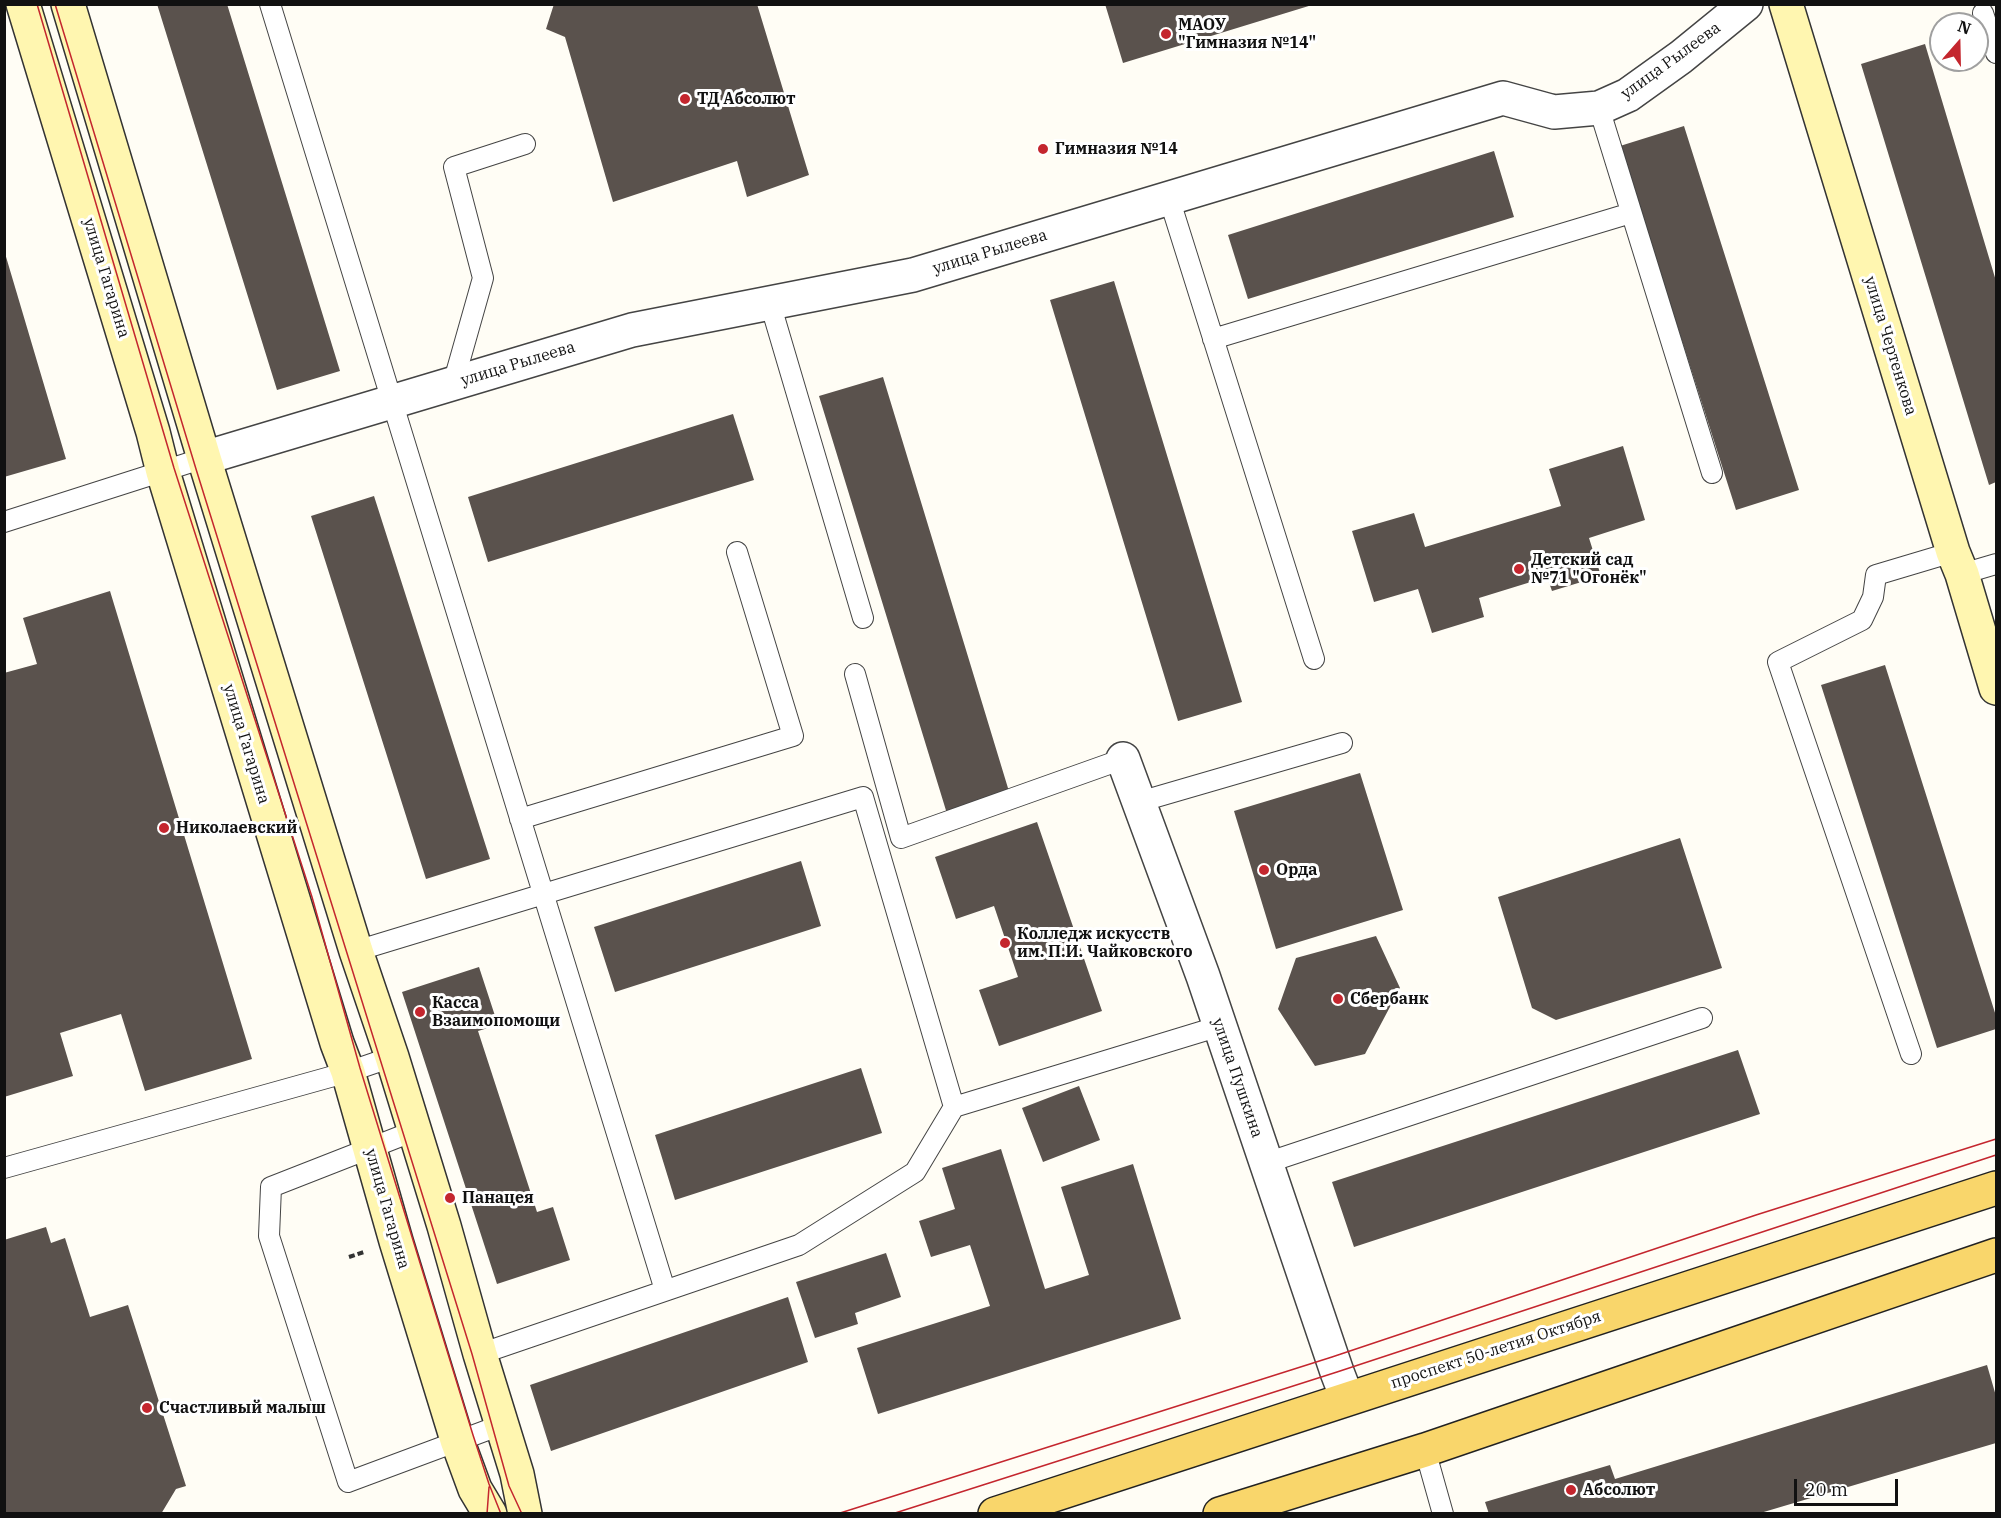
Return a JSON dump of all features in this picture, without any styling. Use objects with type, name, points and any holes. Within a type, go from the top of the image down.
[{"type":"main road","name":"проспект 50-летия Октября","points":[[995,1514],[1996,1188]]},
{"type":"main road","points":[[1220,1514],[1425,1450],[1996,1255]]},
{"type":"street","name":"улица Гагарина","points":[[23,4],[163,471],[348,1072],[457,1440],[476,1489],[490,1514]]},
{"type":"street","points":[[68,4],[204,458],[356,951],[392,1057],[444,1226],[517,1474],[525,1514]]},
{"type":"street","name":"улица Рылеева","points":[[204,458],[632,330],[913,275],[1503,98],[1554,112],[1599,108],[1637,89],[1681,57],[1746,4]]},
{"type":"street","name":"улица Чертенкова","points":[[1786,4],[1996,687]]},
{"type":"street","name":"улица Пушкина","points":[[1124,759],[1220,1026],[1347,1398]]},
{"type":"lane","points":[[270,4],[665,1290]]},
{"type":"lane","points":[[1989,31],[1996,53]]},
{"type":"lane","points":[[1599,108],[1712,472]]},
{"type":"lane","points":[[453,384],[483,278],[454,167],[525,144]]},
{"type":"lane","points":[[1169,198],[1314,659]]},
{"type":"lane","points":[[1213,339],[1631,213]]},
{"type":"lane","points":[[770,303],[863,618]]},
{"type":"lane","points":[[4,522],[204,458]]},
{"type":"lane","points":[[520,819],[793,736],[737,552]]},
{"type":"lane","points":[[1911,1054],[1778,662],[1862,620],[1873,597],[1876,575],[1958,563],[1996,564]]},
{"type":"lane","points":[[855,674],[901,838],[1124,759]]},
{"type":"lane","points":[[1139,802],[1342,744]]},
{"type":"lane","points":[[356,951],[863,797],[954,1107]]},
{"type":"lane","points":[[1266,1163],[1702,1018]]},
{"type":"lane","points":[[480,1354],[799,1245],[915,1172],[954,1107],[1220,1026]]},
{"type":"lane","points":[[4,1168],[348,1072],[392,1057]]},
{"type":"lane","points":[[414,1131],[271,1187],[269,1236],[348,1482],[501,1425]]},
{"type":"lane","points":[[1425,1450],[1443,1514]]},
{"type":"building","points":[[157,4],[227,4],[340,371],[277,390]]},
{"type":"building","name":"ТД Абсолют","points":[[554,4],[757,4],[809,175],[747,197],[737,161],[613,202],[565,37],[546,29]]},
{"type":"building","name":"МАОУ \"Гимназия №14\"","points":[[1105,4],[1312,4],[1312,5],[1123,63]]},
{"type":"building","points":[[1925,44],[1929,57],[1929,72],[1933,72],[1996,281],[1996,482],[1989,485],[1861,64]]},
{"type":"building","points":[[1684,126],[1799,490],[1736,510],[1620,146]]},
{"type":"building","points":[[1494,151],[1514,217],[1248,299],[1228,235]]},
{"type":"building","points":[[4,250],[66,459],[4,477]]},
{"type":"building","points":[[1114,281],[1242,702],[1178,721],[1050,300]]},
{"type":"building","points":[[883,377],[1011,798],[948,817],[819,396]]},
{"type":"building","points":[[733,414],[754,480],[488,562],[468,497]]},
{"type":"building","points":[[1623,446],[1645,520],[1589,538],[1601,576],[1552,591],[1547,577],[1479,598],[1484,617],[1432,633],[1418,589],[1374,602],[1352,531],[1414,513],[1425,547],[1561,506],[1549,469]]},
{"type":"building","points":[[374,496],[490,859],[426,879],[311,516]]},
{"type":"building","points":[[110,591],[252,1059],[145,1091],[121,1014],[60,1033],[73,1076],[4,1097],[4,673],[37,664],[23,618]]},
{"type":"building","points":[[1885,665],[1996,1016],[1996,1029],[1937,1048],[1821,685]]},
{"type":"building","points":[[1360,773],[1403,910],[1276,949],[1234,811]]},
{"type":"building","points":[[1037,822],[1102,1011],[999,1046],[979,990],[1018,977],[994,906],[956,919],[935,857]]},
{"type":"building","points":[[1680,838],[1722,968],[1556,1020],[1532,1008],[1498,897]]},
{"type":"building","points":[[801,861],[821,926],[615,992],[594,927]]},
{"type":"building","name":"Сбербанк","points":[[1376,936],[1400,988],[1365,1054],[1315,1066],[1278,1009],[1296,958]]},
{"type":"building","points":[[479,967],[498,1025],[478,1031],[537,1212],[553,1207],[570,1260],[497,1284],[402,992]]},
{"type":"building","points":[[1738,1050],[1760,1114],[1354,1247],[1332,1182]]},
{"type":"building","points":[[861,1068],[882,1133],[675,1200],[655,1135]]},
{"type":"building","points":[[1079,1086],[1100,1140],[1043,1162],[1022,1108]]},
{"type":"building","points":[[1001,1149],[1045,1289],[1089,1275],[1061,1187],[1133,1164],[1181,1319],[878,1414],[857,1348],[990,1306],[970,1245],[931,1257],[919,1221],[955,1209],[942,1168]]},
{"type":"building","points":[[46,1227],[51,1243],[65,1238],[90,1317],[128,1305],[186,1486],[176,1489],[161,1514],[4,1514],[4,1240]]},
{"type":"building","points":[[886,1253],[901,1297],[855,1313],[858,1324],[815,1338],[796,1282]]},
{"type":"building","points":[[788,1297],[808,1362],[551,1451],[530,1385]]},
{"type":"building","points":[[1987,1365],[1996,1396],[1996,1443],[1757,1514],[1489,1514],[1485,1502],[1610,1465],[1615,1479]]},
{"type":"tram line","points":[[37,4],[174,468],[312,897],[360,1068],[473,1435],[501,1514]]},
{"type":"tram line","points":[[55,4],[196,469],[472,1354],[509,1486],[522,1514]]},
{"type":"tram line","points":[[837,1514],[1332,1357],[1756,1215],[1996,1139]]},
{"type":"tram line","points":[[892,1514],[1337,1372],[1996,1155]]},
{"type":"tram line","points":[[487,1514],[489,1487]]},
{"type":"place","name":"МАОУ \"Гимназия №14\"","points":[[1166,34]]},
{"type":"place","name":"ТД Абсолют","points":[[685,99]]},
{"type":"place","name":"Гимназия №14","points":[[1043,149]]},
{"type":"place","name":"Детский сад №71 \"Огонёк\"","points":[[1519,569]]},
{"type":"place","name":"Николаевский","points":[[164,828]]},
{"type":"place","name":"Орда","points":[[1264,870]]},
{"type":"place","name":"Колледж искусств им. П.И. Чайковского","points":[[1005,943]]},
{"type":"place","name":"Сбербанк","points":[[1338,999]]},
{"type":"place","name":"Касса Взаимопомощи","points":[[420,1012]]},
{"type":"place","name":"Панацея","points":[[450,1198]]},
{"type":"place","name":"Счастливый малыш","points":[[147,1408]]},
{"type":"place","name":"Абсолют","points":[[1571,1490]]}]
